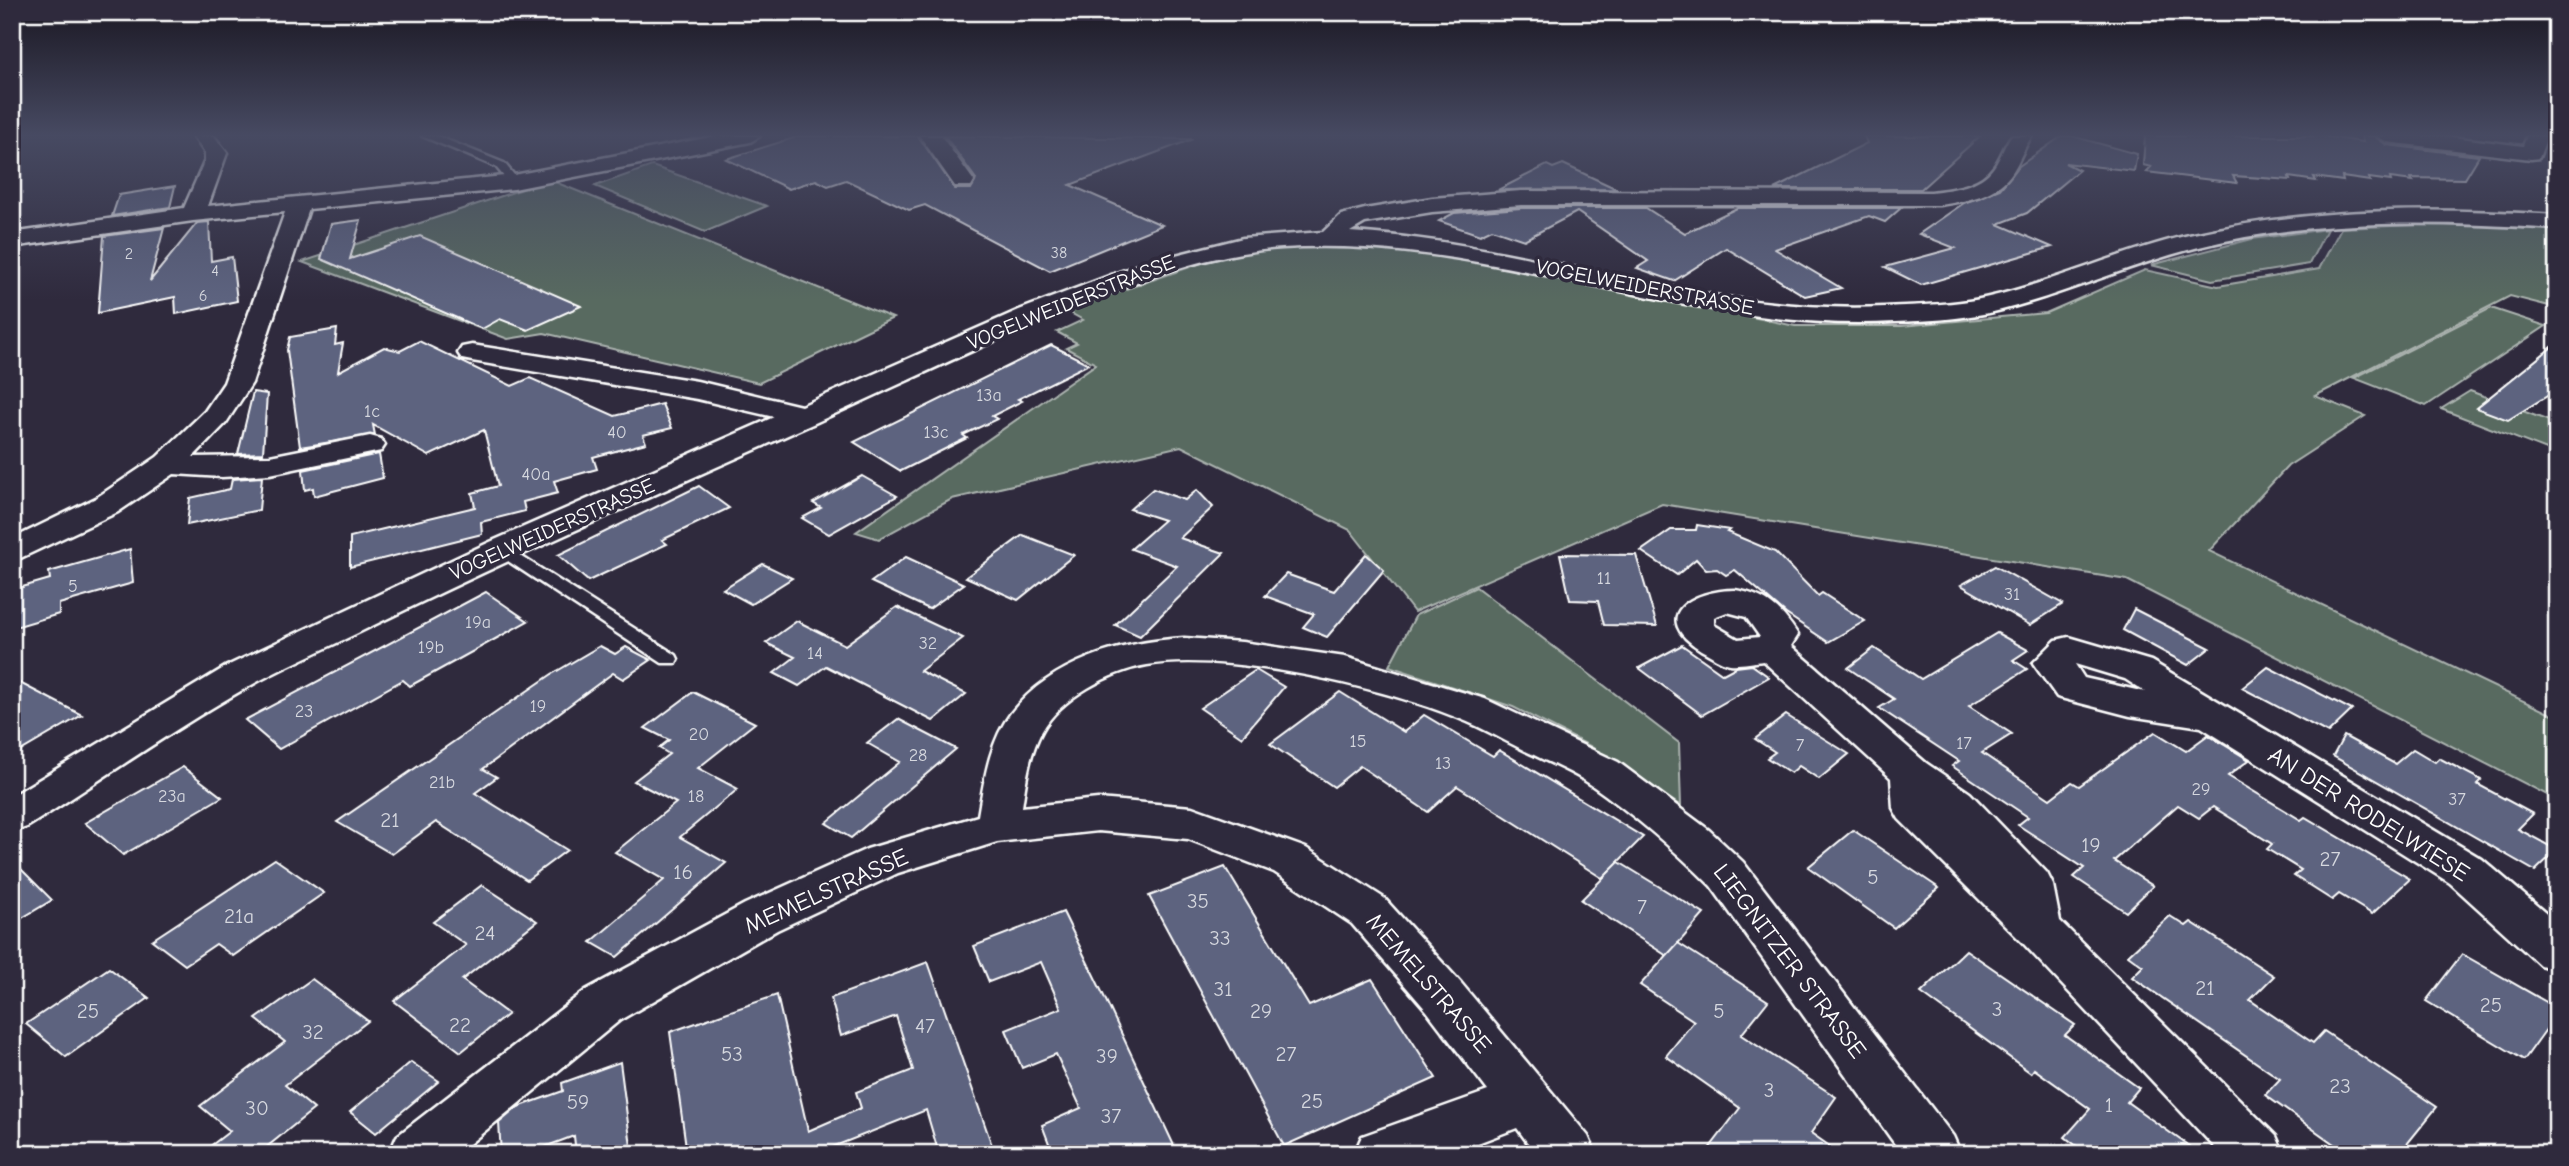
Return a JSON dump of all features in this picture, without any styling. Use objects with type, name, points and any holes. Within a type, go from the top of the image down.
[{"type":"street","points":[[193,214],[203,190]]},
{"type":"street","points":[[12,240],[193,214],[435,190]]},
{"type":"street","points":[[1330,239],[1349,220],[1365,216],[1486,200],[1558,197],[1931,199],[1972,190]]},
{"type":"street","points":[[12,552],[107,505],[168,464],[216,417],[238,383],[299,205]]},
{"type":"street","name":"VOGELWEIDERSTRASSE","points":[[12,816],[240,675],[502,549],[1028,316],[1101,286],[1186,256],[1278,240],[1330,239],[1456,251],[1767,311],[1838,316],[1904,314],[1996,303],[2190,242],[2270,226],[2382,218],[2557,222]]},
{"type":"street","points":[[472,353],[697,390],[806,416]]},
{"type":"street","points":[[168,464],[222,470],[263,468],[307,461],[370,445]]},
{"type":"street","points":[[1771,648],[1911,773],[1914,808],[2038,929],[2257,1154]]},
{"type":"street","name":"LIEGNITZER STRASSE","points":[[997,826],[1009,761],[1025,723],[1054,694],[1092,670],[1142,653],[1184,650],[1242,654],[1345,670],[1471,708],[1603,772],[1694,842],[1727,874],[1934,1154]]},
{"type":"street","name":"AN DER RODELWIESE","points":[[2206,714],[2466,871],[2557,951]]},
{"type":"street","name":"MEMELSTRASSE","points":[[416,1154],[615,999],[761,916],[883,861],[997,826],[1098,815],[1192,823],[1290,860],[1368,911],[1569,1154]]},
{"type":"street","points":[[1381,1154],[1527,1101]]},
{"type":"lane","points":[[502,549],[669,659]]},
{"type":"green space","points":[[519,190],[576,190],[893,318],[759,383],[544,333],[508,339],[302,262]]},
{"type":"green space","points":[[606,190],[722,190],[767,206],[705,232]]},
{"type":"green space","points":[[2491,222],[2557,226],[2557,308],[2510,296],[2315,396],[2365,416],[2288,466],[2209,551],[2557,717],[2557,800],[2127,580],[1662,504],[1414,612],[1350,530],[1181,446],[952,499],[879,539],[856,532],[1096,364],[1066,348],[1077,343],[1057,332],[1083,320],[1065,310],[1216,258],[1279,247],[1389,247],[1467,258],[1795,326],[1901,326],[2046,313],[2145,270],[2218,286],[2319,269],[2341,228]]},
{"type":"green space","points":[[2327,229],[2309,264],[2212,280],[2151,265],[2252,239]]},
{"type":"green space","points":[[2491,308],[2546,326],[2426,406],[2354,378]]},
{"type":"green space","points":[[2470,391],[2557,424],[2557,454],[2441,409]]},
{"type":"green space","points":[[1476,587],[1679,743],[1681,806],[1590,746],[1513,707],[1389,666],[1416,615]]},
{"type":"building","points":[[148,190],[174,190],[170,207],[112,216],[119,195]]},
{"type":"building","points":[[868,190],[1082,190],[1162,225],[1050,271],[925,205],[909,210]]},
{"type":"building","points":[[1996,190],[2054,190],[2027,213],[1998,224],[2052,247],[1921,285],[1885,267],[1955,248],[1919,234],[1964,203]]},
{"type":"building","points":[[1521,208],[1646,208],[1685,233],[1737,208],[1901,208],[1885,222],[1869,216],[1775,249],[1841,288],[1805,296],[1726,248],[1674,281],[1637,268],[1648,261],[1577,212],[1524,240],[1492,229],[1480,235],[1439,221],[1454,213]]},
{"type":"building","points":[[361,220],[350,259],[420,236],[581,306],[528,330],[500,319],[482,329],[321,259],[331,224]]},
{"type":"building","points":[[209,222],[211,261],[232,257],[237,301],[176,314],[175,297],[98,313],[104,236],[164,228],[150,281],[197,223]]},
{"type":"building","points":[[337,329],[335,345],[343,343],[338,372],[384,347],[400,351],[419,341],[512,386],[530,378],[615,416],[662,404],[672,428],[643,435],[646,443],[593,457],[597,469],[554,481],[558,493],[523,502],[525,511],[481,522],[482,534],[350,567],[350,537],[475,507],[472,493],[498,486],[484,430],[429,456],[373,425],[375,435],[300,447],[287,350],[290,337]]},
{"type":"building","points":[[2557,343],[2557,390],[2508,420],[2476,408]]},
{"type":"building","points":[[1051,345],[1089,364],[1018,399],[1022,401],[992,416],[997,419],[963,435],[967,438],[901,471],[854,442]]},
{"type":"building","points":[[253,392],[267,394],[263,453],[238,454]]},
{"type":"building","points":[[379,454],[383,478],[314,496],[313,488],[305,490],[303,470]]},
{"type":"building","points":[[862,476],[897,496],[829,534],[802,518],[821,508],[813,503]]},
{"type":"building","points":[[262,477],[259,510],[187,525],[190,498],[230,489],[232,479]]},
{"type":"building","points":[[699,486],[729,508],[662,540],[667,544],[588,581],[558,555]]},
{"type":"building","points":[[1153,489],[1185,500],[1197,490],[1213,507],[1180,538],[1224,553],[1140,636],[1115,625],[1177,566],[1131,549],[1164,520],[1130,509]]},
{"type":"building","points":[[1697,525],[1730,530],[1727,532],[1775,552],[1818,596],[1822,593],[1865,621],[1828,642],[1786,614],[1735,570],[1726,575],[1717,569],[1706,570],[1696,559],[1677,575],[1641,551],[1671,530],[1696,530]]},
{"type":"building","points":[[1023,535],[1074,555],[1018,600],[966,577]]},
{"type":"building","points":[[130,549],[133,583],[59,604],[59,614],[12,628],[12,590],[50,579],[49,572]]},
{"type":"building","points":[[1366,554],[1384,570],[1327,637],[1303,627],[1314,614],[1265,596],[1286,574],[1334,591]]},
{"type":"building","points":[[1560,554],[1636,555],[1657,626],[1604,625],[1598,601],[1570,600]]},
{"type":"building","points":[[906,557],[964,584],[929,609],[871,582]]},
{"type":"building","points":[[763,564],[792,578],[751,604],[723,589]]},
{"type":"building","points":[[1995,566],[2063,604],[2030,625],[1961,585]]},
{"type":"building","points":[[486,592],[528,621],[410,686],[403,680],[279,749],[245,720]]},
{"type":"building","points":[[897,607],[963,638],[920,671],[966,694],[933,721],[826,666],[799,686],[774,673],[795,657],[766,643],[797,621],[845,645]]},
{"type":"building","points":[[2134,609],[2210,648],[2188,665],[2123,630]]},
{"type":"building","points":[[1997,633],[2028,650],[2013,660],[2027,669],[1969,706],[2012,734],[1982,753],[2050,799],[2072,782],[2079,786],[2155,732],[2186,751],[2208,735],[2249,760],[2228,776],[2301,820],[2305,817],[2410,879],[2372,914],[2339,894],[2332,900],[2294,876],[2301,870],[2267,849],[2272,844],[2213,807],[2199,818],[2178,805],[2114,861],[2153,886],[2126,912],[2074,877],[2084,868],[2018,825],[2028,817],[1952,766],[1959,761],[1879,708],[1894,699],[1848,668],[1874,648],[1921,679]]},
{"type":"building","points":[[1682,645],[1723,674],[1736,667],[1752,665],[1769,677],[1702,715],[1639,668]]},
{"type":"building","points":[[600,646],[615,654],[626,647],[651,660],[623,679],[613,673],[483,769],[497,777],[475,793],[567,850],[527,880],[436,822],[392,854],[337,822],[552,674]]},
{"type":"building","points":[[2268,667],[2352,710],[2328,733],[2242,688]]},
{"type":"building","points":[[1256,670],[1284,687],[1242,737],[1200,708]]},
{"type":"building","points":[[12,679],[82,715],[12,756]]},
{"type":"building","points":[[693,692],[755,723],[698,768],[738,789],[680,837],[726,863],[617,957],[591,942],[664,880],[615,852],[676,803],[634,781],[669,754],[659,748],[669,740],[645,728]]},
{"type":"building","points":[[1340,692],[1404,732],[1424,715],[1493,756],[1499,750],[1643,837],[1602,878],[1457,786],[1428,812],[1360,766],[1334,787],[1270,744]]},
{"type":"building","points":[[1786,715],[1849,754],[1819,779],[1799,766],[1791,773],[1767,758],[1775,752],[1755,739]]},
{"type":"building","points":[[898,719],[956,749],[851,838],[826,823],[900,762],[867,743]]},
{"type":"building","points":[[2344,736],[2395,764],[2413,749],[2435,762],[2439,758],[2481,780],[2477,784],[2533,814],[2518,829],[2557,850],[2535,871],[2333,756]]},
{"type":"building","points":[[183,767],[222,797],[123,855],[85,823]]},
{"type":"building","points":[[1853,830],[1939,888],[1894,928],[1808,867]]},
{"type":"building","points":[[275,859],[324,893],[233,956],[216,944],[185,965],[152,940]]},
{"type":"building","points":[[12,860],[52,900],[12,924]]},
{"type":"building","points":[[1619,862],[1704,914],[1667,956],[1581,900]]},
{"type":"building","points":[[1225,867],[1309,1006],[1372,979],[1436,1078],[1284,1146],[1149,896]]},
{"type":"building","points":[[482,885],[537,921],[462,980],[508,1014],[461,1052],[394,1001],[466,945],[433,922]]},
{"type":"building","points":[[1063,912],[1178,1154],[1053,1154],[1042,1125],[1081,1108],[1056,1054],[1022,1068],[1006,1030],[1061,1008],[1041,962],[989,982],[974,946]]},
{"type":"building","points":[[2170,916],[2186,926],[2191,922],[2274,976],[2250,1000],[2313,1043],[2324,1031],[2437,1107],[2399,1154],[2348,1154],[2265,1095],[2280,1079],[2132,977],[2143,966],[2128,955]]},
{"type":"building","points":[[1678,943],[1768,1001],[1741,1035],[1836,1097],[1811,1133],[1841,1154],[1705,1154],[1740,1108],[1666,1056],[1694,1021],[1640,985]]},
{"type":"building","points":[[1966,950],[2075,1025],[2065,1035],[2139,1088],[2127,1102],[2200,1154],[2087,1154],[2065,1137],[2090,1109],[2034,1069],[2031,1073],[1921,993]]},
{"type":"building","points":[[2462,954],[2557,1008],[2557,1014],[2524,1060],[2426,1001]]},
{"type":"building","points":[[928,962],[995,1154],[939,1154],[926,1110],[815,1154],[687,1154],[670,1032],[777,995],[808,1131],[861,1108],[856,1092],[913,1070],[896,1016],[841,1036],[831,998]]},
{"type":"building","points":[[109,968],[149,998],[66,1057],[26,1024]]},
{"type":"building","points":[[312,979],[368,1021],[285,1085],[314,1109],[258,1154],[200,1154],[230,1131],[200,1106],[285,1042],[256,1019]]},
{"type":"building","points":[[411,1062],[439,1081],[376,1133],[350,1112]]},
{"type":"building","points":[[620,1062],[632,1154],[576,1154],[574,1136],[526,1154],[501,1154],[499,1123],[518,1107],[563,1091],[562,1083]]}]
